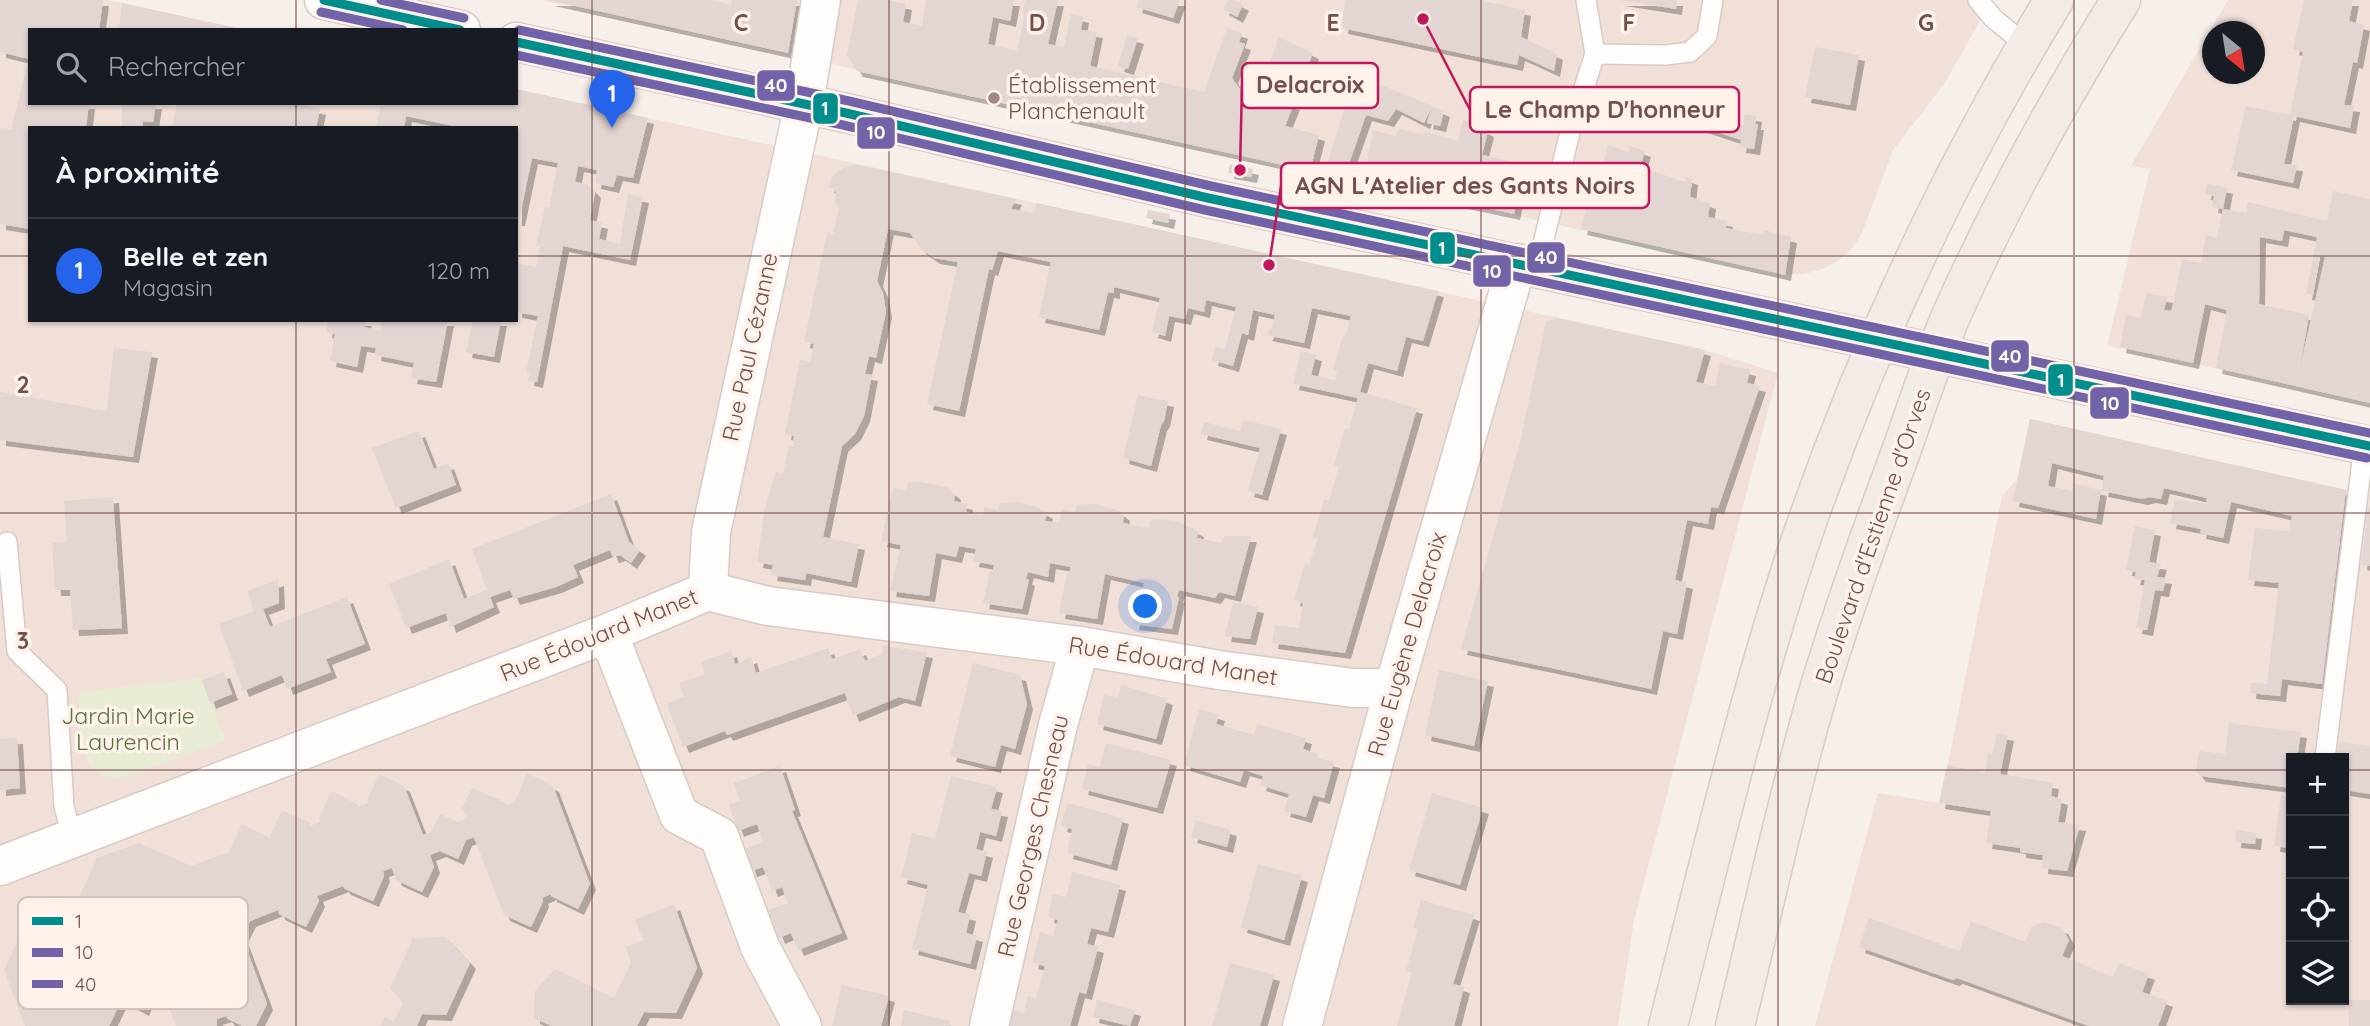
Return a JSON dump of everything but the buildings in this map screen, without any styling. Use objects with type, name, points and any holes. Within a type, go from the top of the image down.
[{"type":"main road","points":[[1668,1026],[1737,755],[1797,551],[1858,387],[1899,293],[1980,130],[2054,0]]},
{"type":"main road","name":"Boulevard d'Estienne d'Orves","points":[[1736,1026],[1787,809],[1818,695],[1849,594],[1937,353],[1954,308],[2032,153],[2074,75],[2121,0]]},
{"type":"street","points":[[324,0],[452,28]]},
{"type":"street","name":"Rue Paul Cézanne","points":[[708,591],[711,533],[804,104],[821,0]]},
{"type":"street","points":[[518,42],[804,104],[1208,198],[2367,446]]},
{"type":"street","name":"Rue Eugène Delacroix","points":[[1302,1026],[1394,688],[1527,266]]},
{"type":"street","name":"Rue Édouard Manet","points":[[0,866],[608,633],[708,591],[768,606],[1080,646],[1219,670],[1353,688],[1394,688]]},
{"type":"street","points":[[608,633],[679,815],[719,836],[760,947],[802,1026]]},
{"type":"street","name":"Rue Georges Chesneau","points":[[989,1026],[1058,725],[1080,646]]},
{"type":"lane","points":[[1527,266],[1595,54],[1586,0]]},
{"type":"lane","points":[[1595,54],[1666,55],[1690,52],[1707,36],[1713,0]]},
{"type":"lane","points":[[1978,0],[1993,18],[2026,46]]},
{"type":"lane","points":[[2326,753],[2367,446]]},
{"type":"lane","points":[[8,542],[17,651],[57,690],[64,807],[73,838]]},
{"type":"shaded area","points":[[0,0],[108,0],[237,28],[28,28],[28,105],[518,105],[518,89],[1705,350],[1778,373],[1634,920],[1618,1026],[0,1026]]},
{"type":"shaded area","points":[[542,0],[1992,0],[1944,84],[1893,150],[1862,233],[1851,250],[1820,270],[1785,275]]},
{"type":"shaded area","points":[[2228,0],[2370,0],[2370,403],[2107,346],[2150,169],[2131,166],[2202,44],[2202,84],[2265,84],[2265,21],[2216,21]]},
{"type":"shaded area","points":[[2030,419],[2370,495],[2370,1026],[1815,1026],[1878,793],[1940,803],[2002,496],[2017,479]]},
{"type":"green space","name":"Jardin Marie Laurencin","points":[[201,678],[226,741],[122,777],[107,777],[96,771],[88,761],[84,749],[79,692]]},
{"type":"transit line","name":"1","points":[[324,0],[451,28]]},
{"type":"transit line","name":"40","points":[[381,0],[464,18]]},
{"type":"transit line","name":"10","points":[[321,12],[394,28]]},
{"type":"transit line","name":"40","points":[[519,30],[849,101],[1211,186],[2370,433]]},
{"type":"transit line","name":"1","points":[[518,42],[846,113],[1208,198],[2370,446]]},
{"type":"transit line","name":"10","points":[[518,55],[843,125],[1205,210],[2367,458]]},
{"type":"place","name":"Le Champ D'honneur","points":[[1423,19]]},
{"type":"place","name":"Établissement Planchenault","points":[[994,98]]},
{"type":"place","name":"Belle et zen","points":[[612,128]]},
{"type":"place","name":"Delacroix","points":[[1240,170]]},
{"type":"place","name":"AGN L'Atelier des Gants Noirs","points":[[1269,265]]}]
